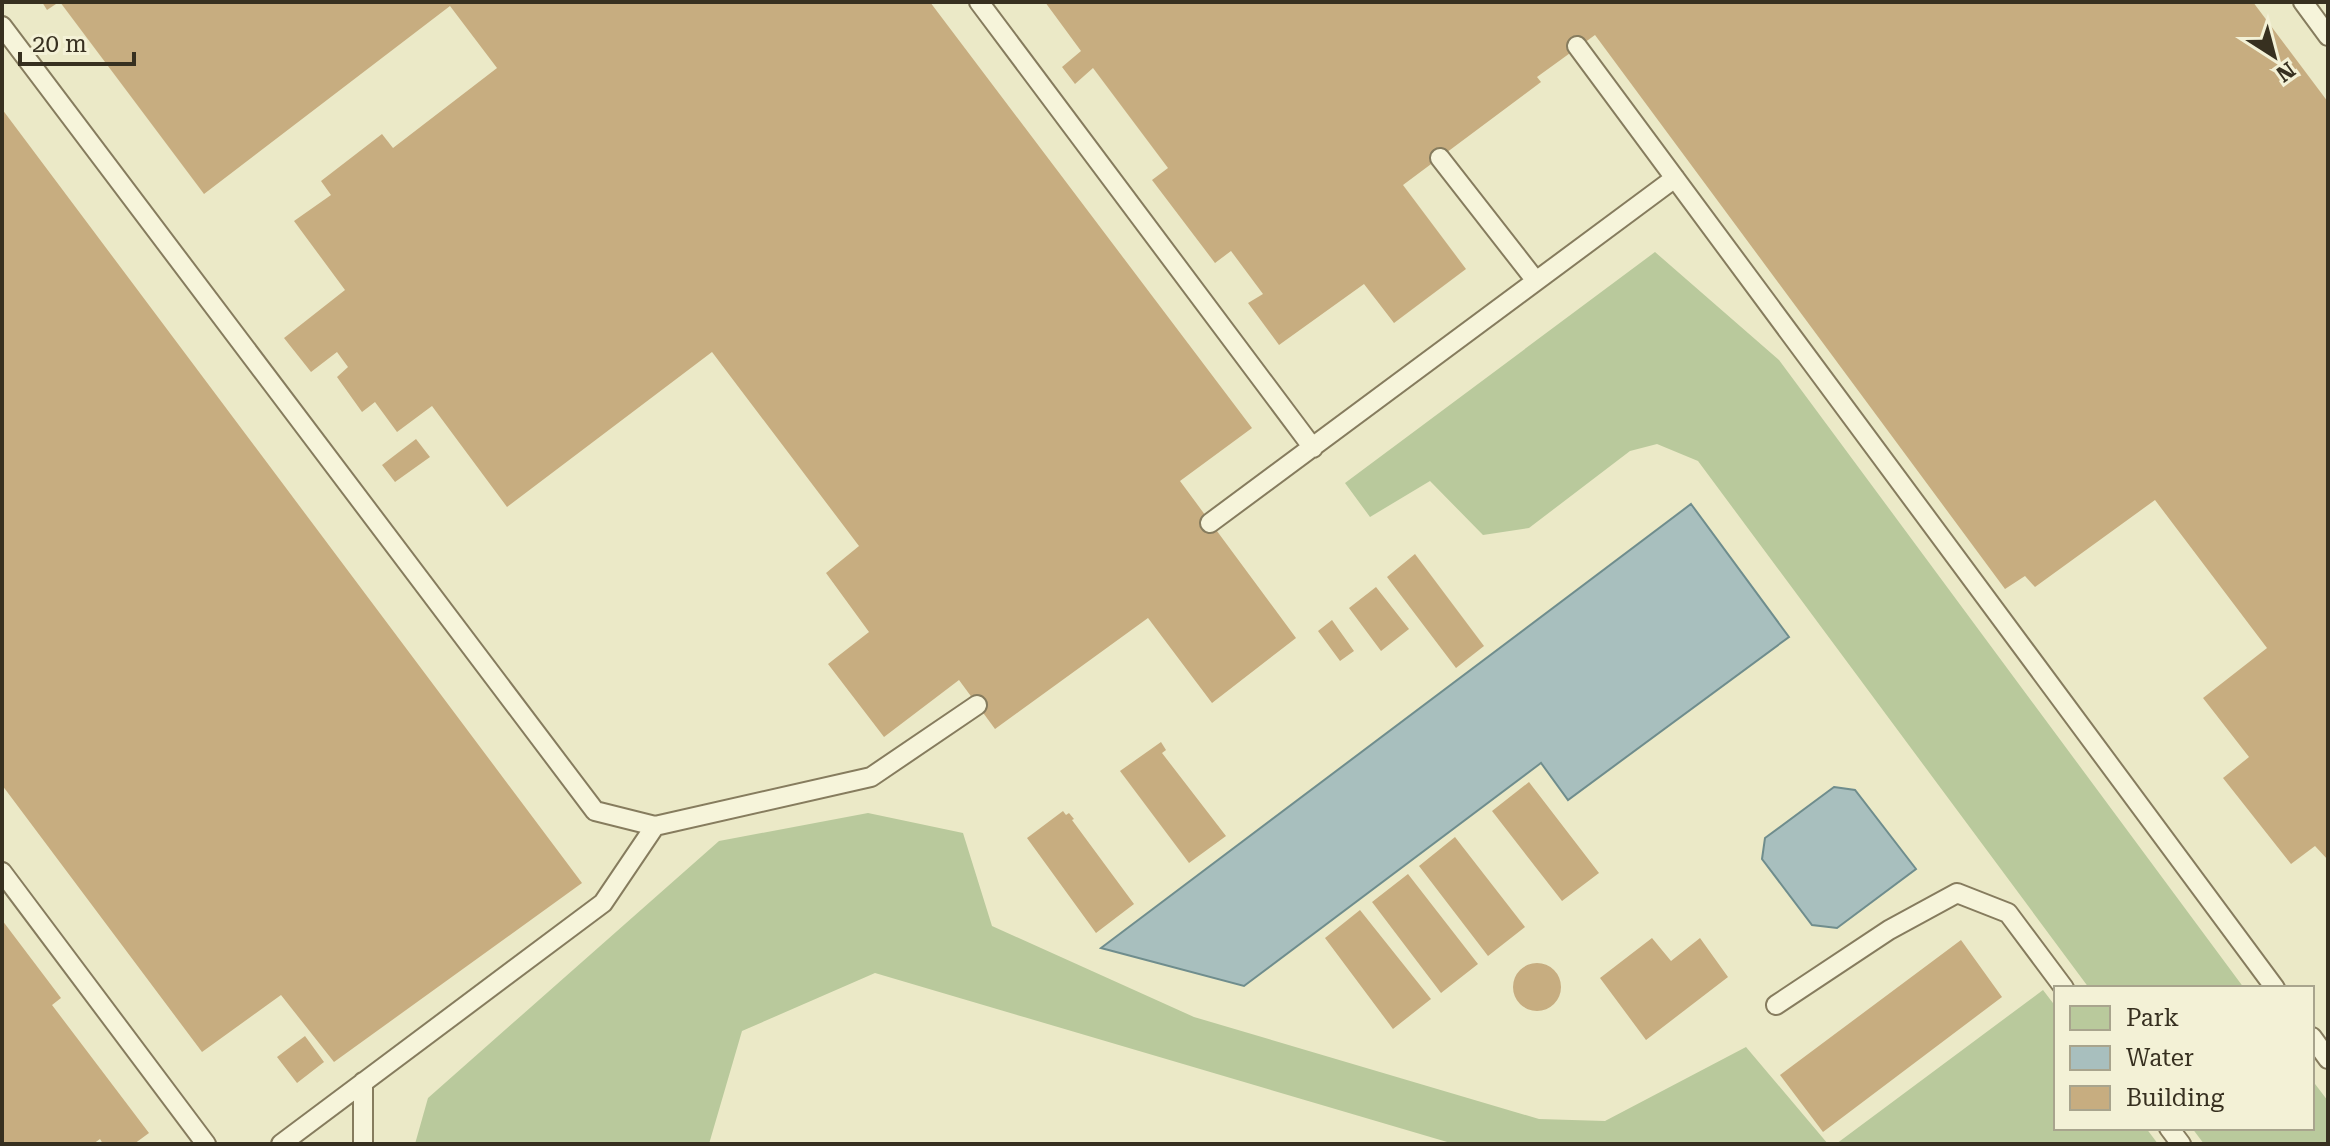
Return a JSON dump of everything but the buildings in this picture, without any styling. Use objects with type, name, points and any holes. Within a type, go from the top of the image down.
[{"type":"lane","points":[[979,2],[1313,448]]},
{"type":"lane","points":[[2303,2],[2328,36]]},
{"type":"lane","points":[[2,26],[595,811],[655,826],[871,777],[977,705]]},
{"type":"lane","points":[[1577,46],[2274,986]]},
{"type":"lane","points":[[1440,158],[1536,281]]},
{"type":"lane","points":[[1210,523],[1675,178]]},
{"type":"lane","points":[[281,1144],[603,903],[655,826]]},
{"type":"lane","points":[[2,872],[206,1144]]},
{"type":"lane","points":[[1776,1005],[1889,930],[1957,893],[2008,913],[2063,986]]},
{"type":"lane","points":[[2314,1040],[2328,1059]]},
{"type":"lane","points":[[363,1082],[363,1144]]},
{"type":"green space","points":[[1655,252],[1779,360],[2243,986],[2088,986],[1698,461],[1657,444],[1630,451],[1529,528],[1483,535],[1430,481],[1370,517],[1345,483]]},
{"type":"green space","points":[[868,813],[963,833],[992,926],[1194,1017],[1539,1119],[1605,1121],[1746,1047],[1828,1144],[1454,1144],[875,973],[742,1031],[709,1144],[415,1144],[428,1098],[719,841]]},
{"type":"green space","points":[[2043,990],[2054,1004],[2054,1130],[2148,1130],[2158,1144],[1836,1144]]},
{"type":"green space","points":[[2314,1083],[2328,1101],[2328,1144],[2204,1144],[2194,1130],[2314,1130]]},
{"type":"water","points":[[1691,504],[1789,637],[1568,800],[1541,763],[1244,986],[1101,948]]},
{"type":"water","points":[[1834,787],[1855,790],[1916,869],[1837,928],[1812,925],[1762,859],[1765,838]]}]
